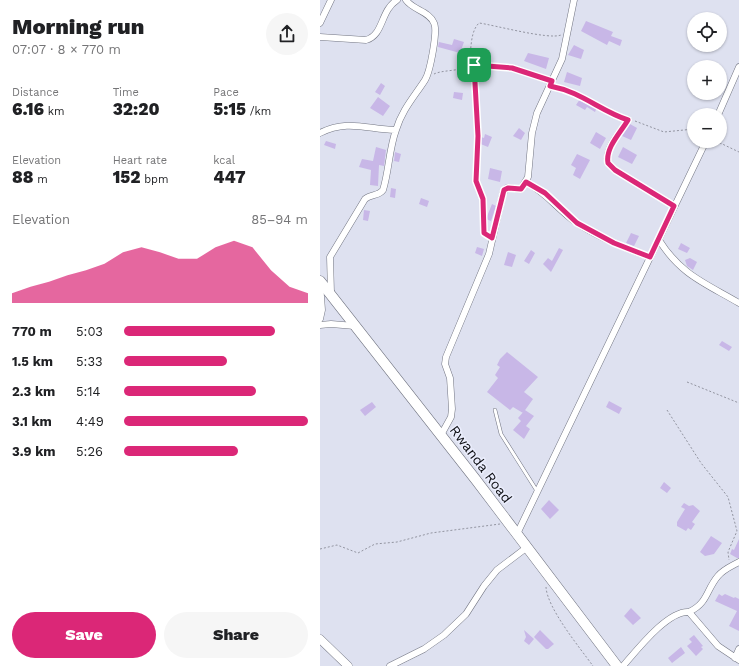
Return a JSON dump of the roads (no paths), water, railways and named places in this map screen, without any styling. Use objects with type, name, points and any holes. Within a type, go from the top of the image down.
[{"type":"highway","name":"Rwanda Road","points":[[320,282],[441,435],[617,666]]},
{"type":"street","points":[[320,23],[331,0]]},
{"type":"street","points":[[331,295],[330,262],[333,251],[344,236],[365,199],[369,196],[380,194],[383,190],[395,130],[406,105],[425,79],[435,37],[434,24],[431,19],[411,6],[406,0]]},
{"type":"street","points":[[441,435],[451,417],[452,409],[450,378],[445,364],[446,357],[484,266],[504,190],[508,188],[521,189],[526,182],[537,114],[562,59],[574,0]]},
{"type":"street","points":[[320,37],[366,40],[372,38],[376,34],[387,8],[393,1]]},
{"type":"street","points":[[721,108],[739,67]]},
{"type":"street","points":[[628,120],[607,154],[608,163],[615,170],[674,206]]},
{"type":"street","points":[[320,133],[334,126],[344,125],[395,130]]},
{"type":"street","points":[[517,534],[703,148]]},
{"type":"street","points":[[526,182],[545,193],[577,223],[610,241],[650,257]]},
{"type":"street","points":[[659,240],[669,256],[688,274],[739,303]]},
{"type":"street","points":[[320,282],[320,319]]},
{"type":"street","points":[[320,325],[331,324],[355,326]]},
{"type":"street","points":[[390,666],[424,649],[444,635],[466,614],[484,586],[497,570],[526,548]]},
{"type":"street","points":[[623,666],[647,638],[675,614],[683,611],[689,612],[701,606],[717,577],[739,562]]},
{"type":"street","points":[[689,612],[718,646],[737,659],[739,650]]},
{"type":"street","points":[[320,639],[348,666]]},
{"type":"lane","points":[[495,410],[501,434],[538,492]]}]
